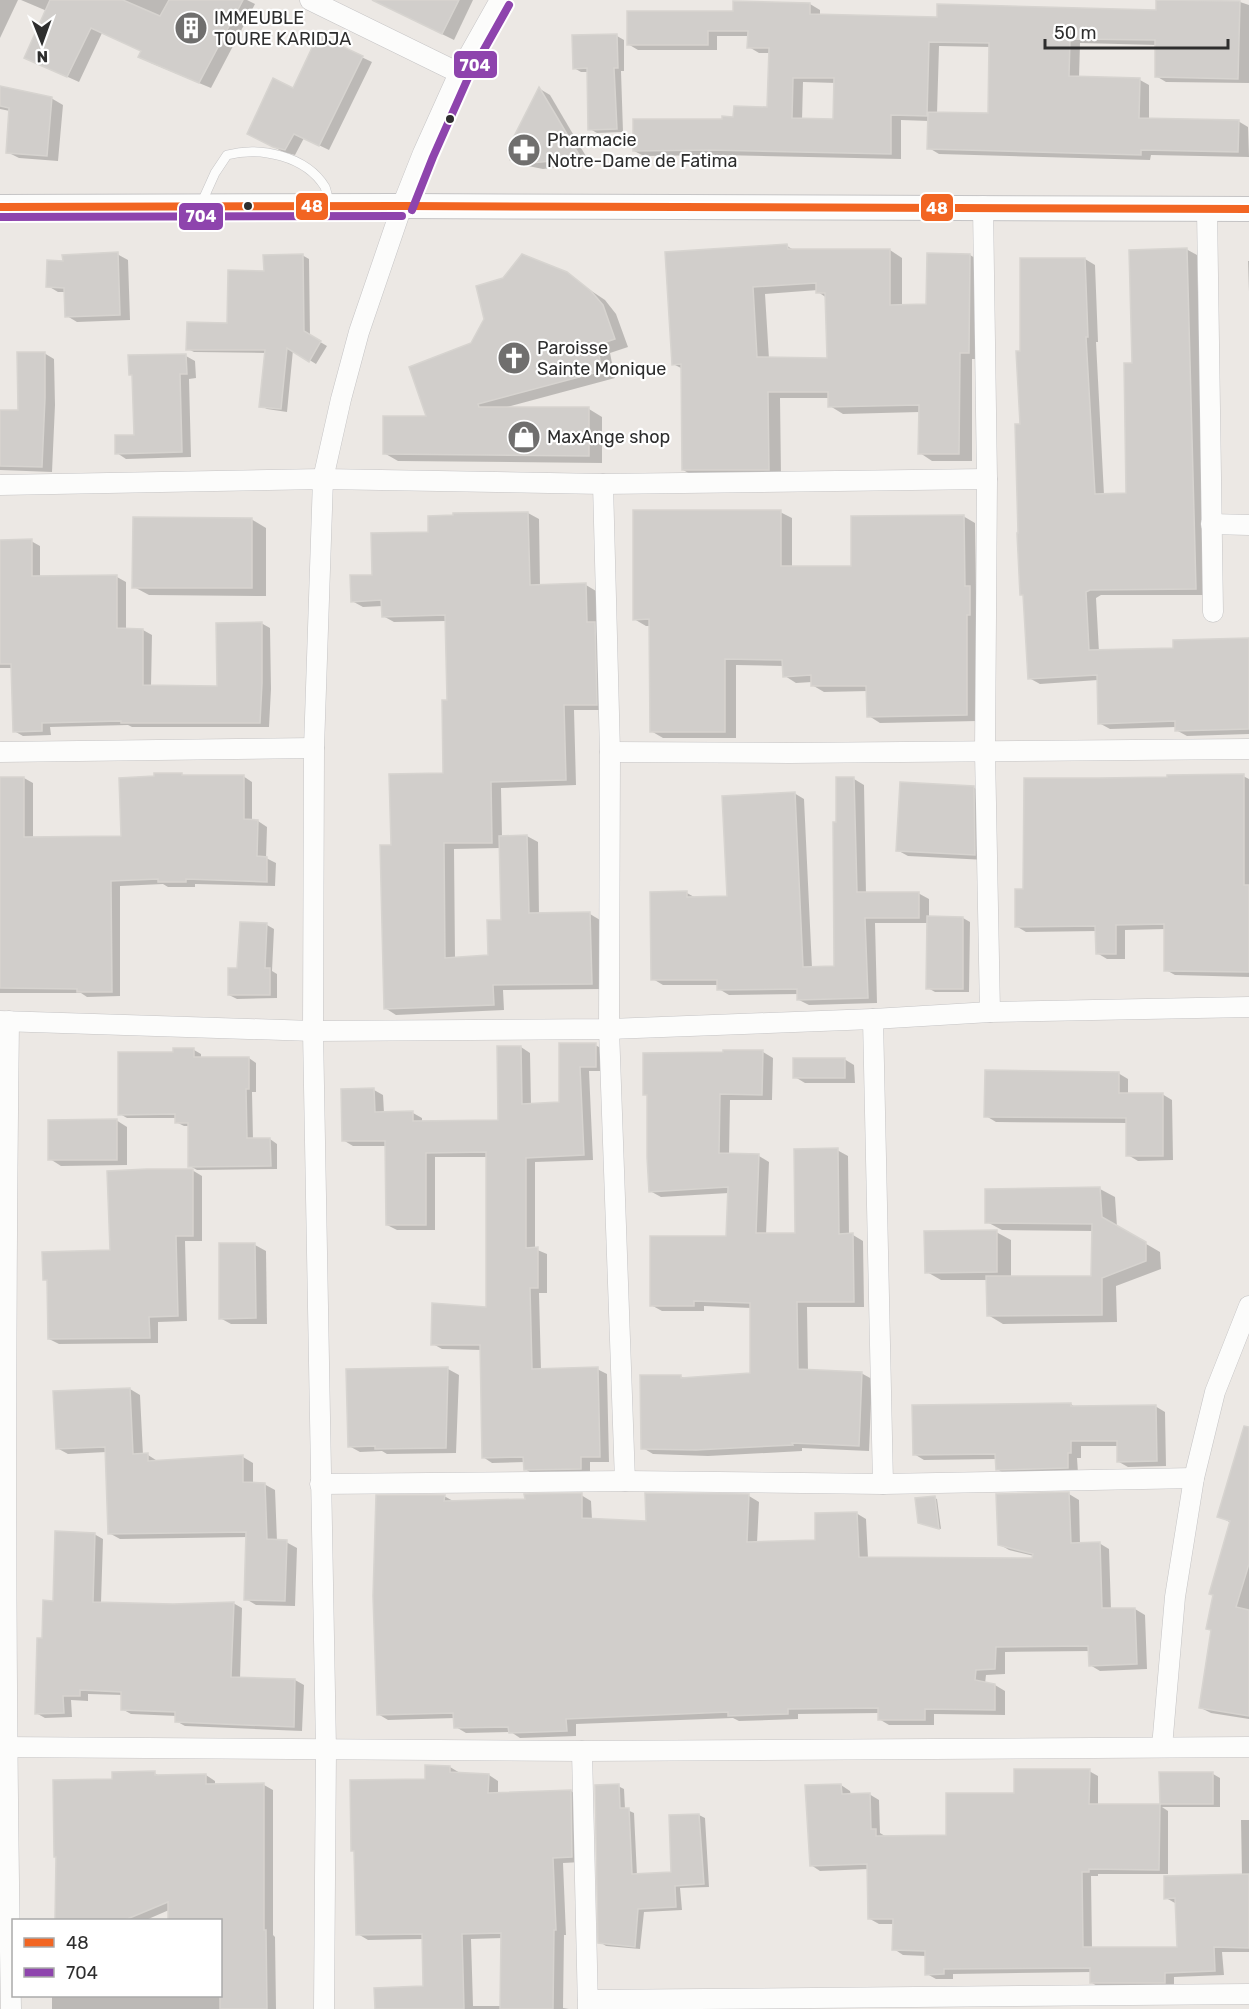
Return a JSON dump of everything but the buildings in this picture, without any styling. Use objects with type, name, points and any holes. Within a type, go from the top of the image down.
[{"type":"street","points":[[310,0],[459,73]]},
{"type":"street","points":[[324,2009],[326,1749],[313,1031],[314,748],[323,479],[359,332],[402,206],[459,73],[500,0]]},
{"type":"street","points":[[983,206],[987,479],[985,752],[990,1012]]},
{"type":"street","points":[[0,207],[983,206],[1249,209]]},
{"type":"street","points":[[1207,209],[1213,612]]},
{"type":"street","points":[[0,485],[323,479],[603,484],[987,479]]},
{"type":"street","points":[[603,484],[610,752],[609,1029],[625,1481]]},
{"type":"street","points":[[1211,524],[1249,525]]},
{"type":"street","points":[[0,752],[314,748]]},
{"type":"street","points":[[610,752],[1249,749]]},
{"type":"street","points":[[11,2009],[3,1747],[5,1021],[313,1031],[609,1029],[990,1012],[1249,1007]]},
{"type":"street","points":[[873,1018],[883,1484]]},
{"type":"street","points":[[1162,1747],[1175,1597],[1194,1478],[1215,1392],[1249,1306]]},
{"type":"street","points":[[320,1484],[625,1481],[883,1484],[1194,1478]]},
{"type":"street","points":[[3,1747],[582,1751],[1249,1747]]},
{"type":"street","points":[[582,1751],[588,2005],[1249,1994]]},
{"type":"lane","points":[[200,206],[215,173],[228,155],[242,151],[275,155],[297,161],[313,173],[326,188],[329,206]]},
{"type":"transit line","name":"704","points":[[412,210],[468,78],[509,5]]},
{"type":"transit line","name":"48","points":[[0,207],[1249,209]]},
{"type":"transit line","name":"704","points":[[0,217],[402,216]]},
{"type":"place","name":"IMMEUBLE TOURE KARIDJA","points":[[191,28]]},
{"type":"place","name":"Pharmacie Notre-Dame de Fatima","points":[[524,150]]},
{"type":"place","name":"Paroisse Sainte Monique","points":[[514,358]]},
{"type":"place","name":"MaxAnge shop","points":[[524,437]]}]
